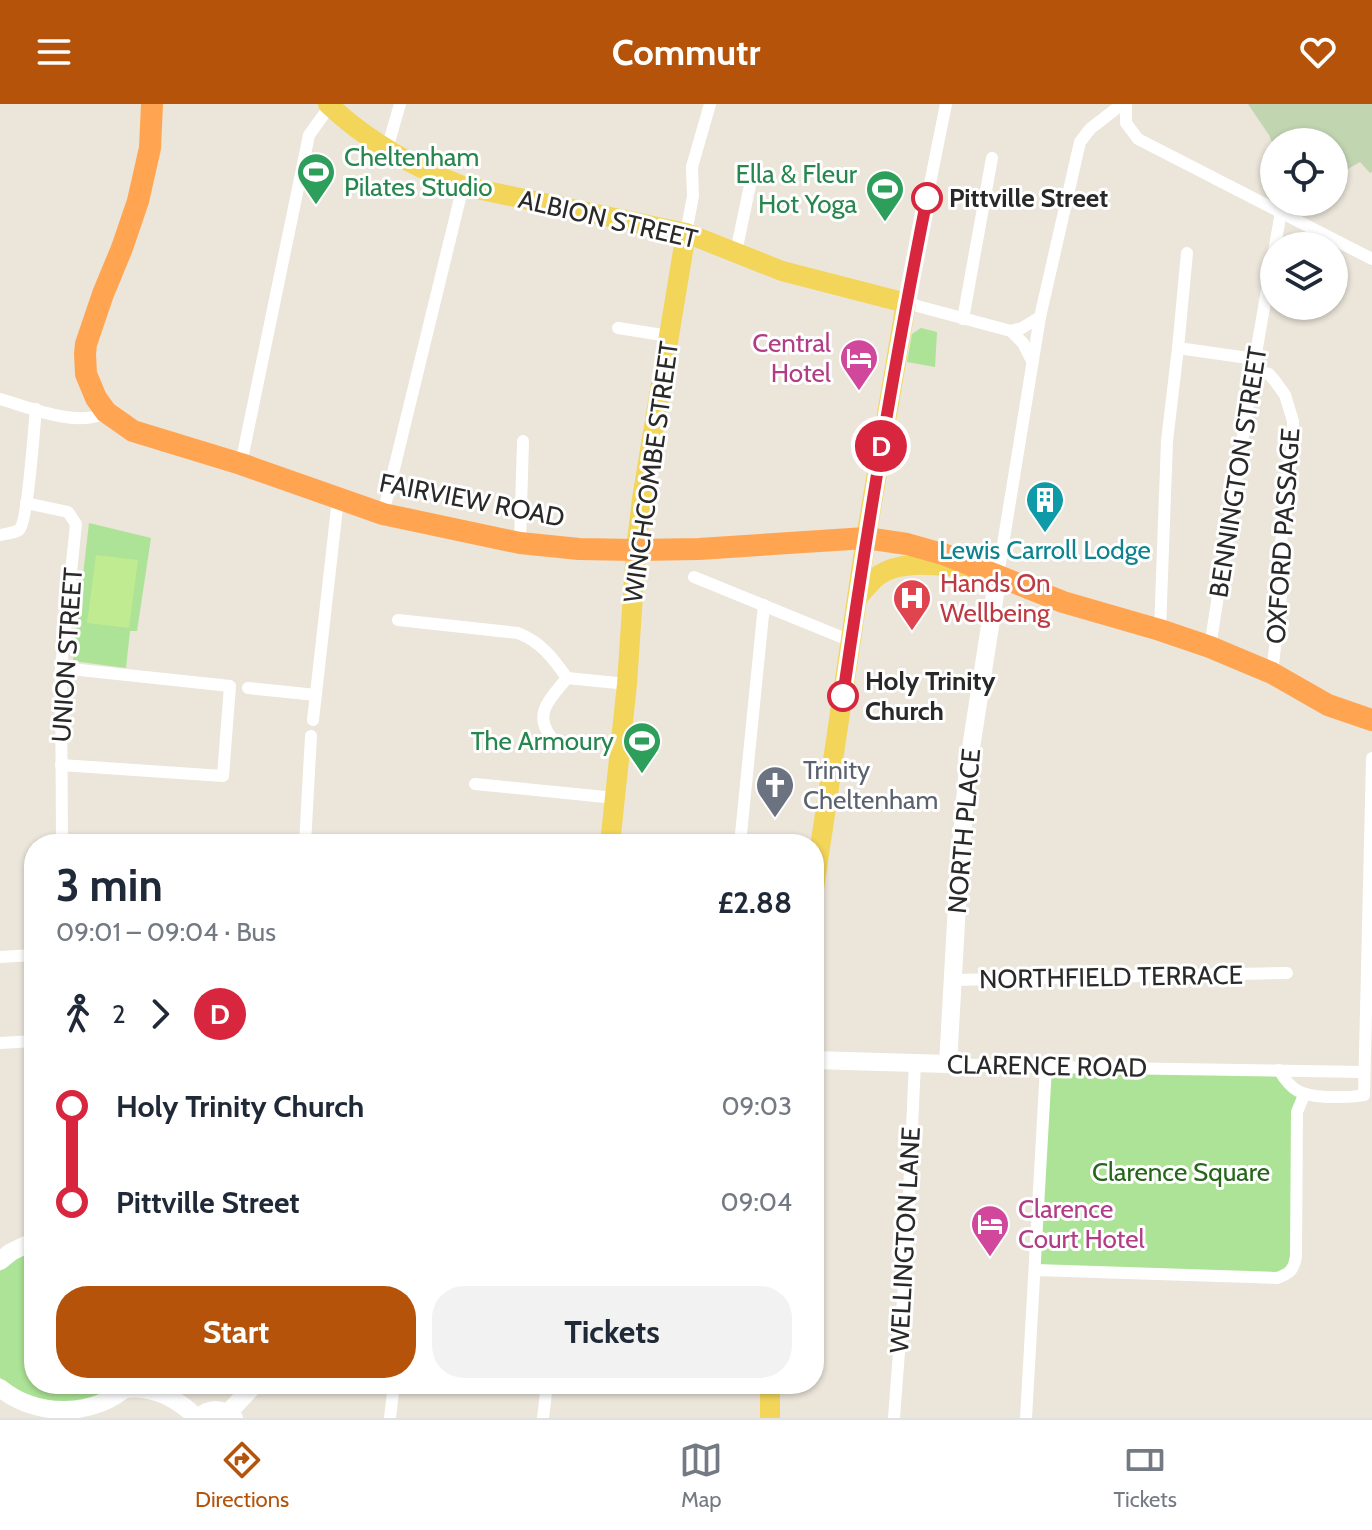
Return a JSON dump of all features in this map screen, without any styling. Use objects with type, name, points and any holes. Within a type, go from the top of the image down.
[{"type":"highway","points":[[106,412],[92,392],[86,374],[86,344],[138,201],[150,148],[152,104]]},
{"type":"highway","name":"FAIRVIEW ROAD","points":[[106,412],[133,431],[241,464],[383,514],[520,543],[579,549],[636,550],[866,538],[927,549],[1063,602],[1210,647],[1272,673],[1328,705],[1372,720]]},
{"type":"main road","name":"ALBION STREET","points":[[329,105],[387,149],[436,176],[463,186],[686,233],[782,271],[906,303]]},
{"type":"main road","name":"WINCHCOMBE STREET","points":[[611,834],[642,499],[686,233]]},
{"type":"main road","points":[[822,834],[866,538],[906,303]]},
{"type":"main road","points":[[857,598],[877,576],[894,568],[915,565],[990,572]]},
{"type":"main road","points":[[770,1394],[770,1418]]},
{"type":"street","points":[[387,149],[400,104]]},
{"type":"street","name":"WINCHCOMBE STREET","points":[[686,233],[693,196],[692,167],[710,104]]},
{"type":"street","points":[[906,303],[946,104]]},
{"type":"street","points":[[1124,104],[1126,123],[1138,139],[1260,201]]},
{"type":"street","name":"NORTH PLACE","points":[[948,1064],[959,869],[990,572],[1040,317],[1080,142],[1098,122],[1124,104]]},
{"type":"street","points":[[241,464],[309,135],[329,105]]},
{"type":"street","points":[[963,319],[992,158]]},
{"type":"street","points":[[736,252],[753,171]]},
{"type":"street","points":[[383,514],[463,186]]},
{"type":"street","points":[[1289,216],[1372,259]]},
{"type":"street","points":[[1160,630],[1167,441],[1187,253]]},
{"type":"street","name":"ALBION STREET","points":[[906,303],[1011,331]]},
{"type":"street","points":[[1032,362],[1023,343],[1011,331],[1040,317]]},
{"type":"street","name":"BENNINGTON STREET","points":[[1210,647],[1262,320]]},
{"type":"street","points":[[618,328],[669,336]]},
{"type":"street","points":[[1178,348],[1254,365]]},
{"type":"street","name":"OXFORD PASSAGE","points":[[1254,365],[1269,374],[1285,395],[1293,421],[1281,543],[1283,579],[1272,673]]},
{"type":"street","points":[[0,399],[71,418],[84,419],[106,412]]},
{"type":"street","points":[[0,535],[19,530],[23,521],[36,409]]},
{"type":"street","points":[[520,543],[523,441]]},
{"type":"street","points":[[313,720],[338,499]]},
{"type":"street","name":"UNION STREET","points":[[26,503],[68,512],[76,524],[61,668],[62,834]]},
{"type":"street","points":[[694,577],[851,641]]},
{"type":"street","points":[[741,834],[764,605]]},
{"type":"street","points":[[398,620],[518,633],[533,639],[552,656],[567,678]]},
{"type":"street","points":[[61,668],[230,686],[223,776],[61,765]]},
{"type":"street","points":[[567,678],[627,684]]},
{"type":"street","points":[[551,737],[544,726],[543,713],[549,700],[567,678]]},
{"type":"street","points":[[248,688],[316,695]]},
{"type":"street","points":[[306,834],[311,736]]},
{"type":"street","points":[[1279,1070],[1287,1083],[1304,1095],[1368,1097],[1364,1072],[1372,758]]},
{"type":"street","points":[[475,784],[615,798]]},
{"type":"street","points":[[0,957],[24,956]]},
{"type":"street","name":"NORTHFIELD TERRACE","points":[[953,980],[1268,966],[1287,973]]},
{"type":"street","points":[[0,1043],[24,1042]]},
{"type":"street","name":"CLARENCE ROAD","points":[[824,1060],[1364,1072]]},
{"type":"street","name":"WELLINGTON LANE","points":[[894,1418],[906,1259],[915,1062]]},
{"type":"street","points":[[1026,1418],[1046,1067]]},
{"type":"street","points":[[1035,1270],[1277,1278],[1291,1272],[1296,1256],[1297,1112],[1304,1095]]},
{"type":"street","points":[[0,1261],[24,1246]]},
{"type":"street","points":[[0,1388],[27,1407],[52,1414],[79,1413],[103,1404],[116,1394]]},
{"type":"street","points":[[165,1394],[198,1418],[215,1410],[231,1415],[247,1394]]},
{"type":"street","points":[[390,1418],[393,1394]]},
{"type":"street","points":[[543,1418],[546,1394]]},
{"type":"green space","points":[[1248,104],[1372,104],[1372,172],[1360,162],[1348,169],[1348,128],[1264,128]]},
{"type":"green space","points":[[921,328],[937,332],[935,367],[907,362],[912,334]]},
{"type":"green space","points":[[89,523],[151,538],[137,631],[130,631],[126,668],[73,661]]},
{"type":"green space","points":[[96,555],[138,560],[129,628],[87,623]]},
{"type":"green space","name":"Clarence Square","points":[[1046,1067],[1279,1070],[1304,1095],[1300,1103],[1296,1256],[1284,1276],[1035,1270]]},
{"type":"green space","points":[[24,1254],[24,1394],[105,1394],[90,1403],[38,1403],[5,1383],[0,1377],[0,1271]]},
{"type":"bus line","name":"D","points":[[843,696],[866,538],[927,198]]},
{"type":"place","name":"Pittville Street","points":[[927,198]]},
{"type":"place","name":"Cheltenham Pilates Studio","points":[[316,206]]},
{"type":"place","name":"Ella & Fleur Hot Yoga","points":[[885,223]]},
{"type":"place","name":"Central Hotel","points":[[859,392]]},
{"type":"place","name":"Lewis Carroll Lodge","points":[[1045,534]]},
{"type":"place","name":"Hands On Wellbeing","points":[[912,632]]},
{"type":"place","name":"Holy Trinity Church","points":[[843,696]]},
{"type":"place","name":"The Armoury","points":[[642,775]]},
{"type":"place","name":"Trinity Cheltenham","points":[[775,819]]},
{"type":"place","name":"Clarence Court Hotel","points":[[990,1258]]}]
